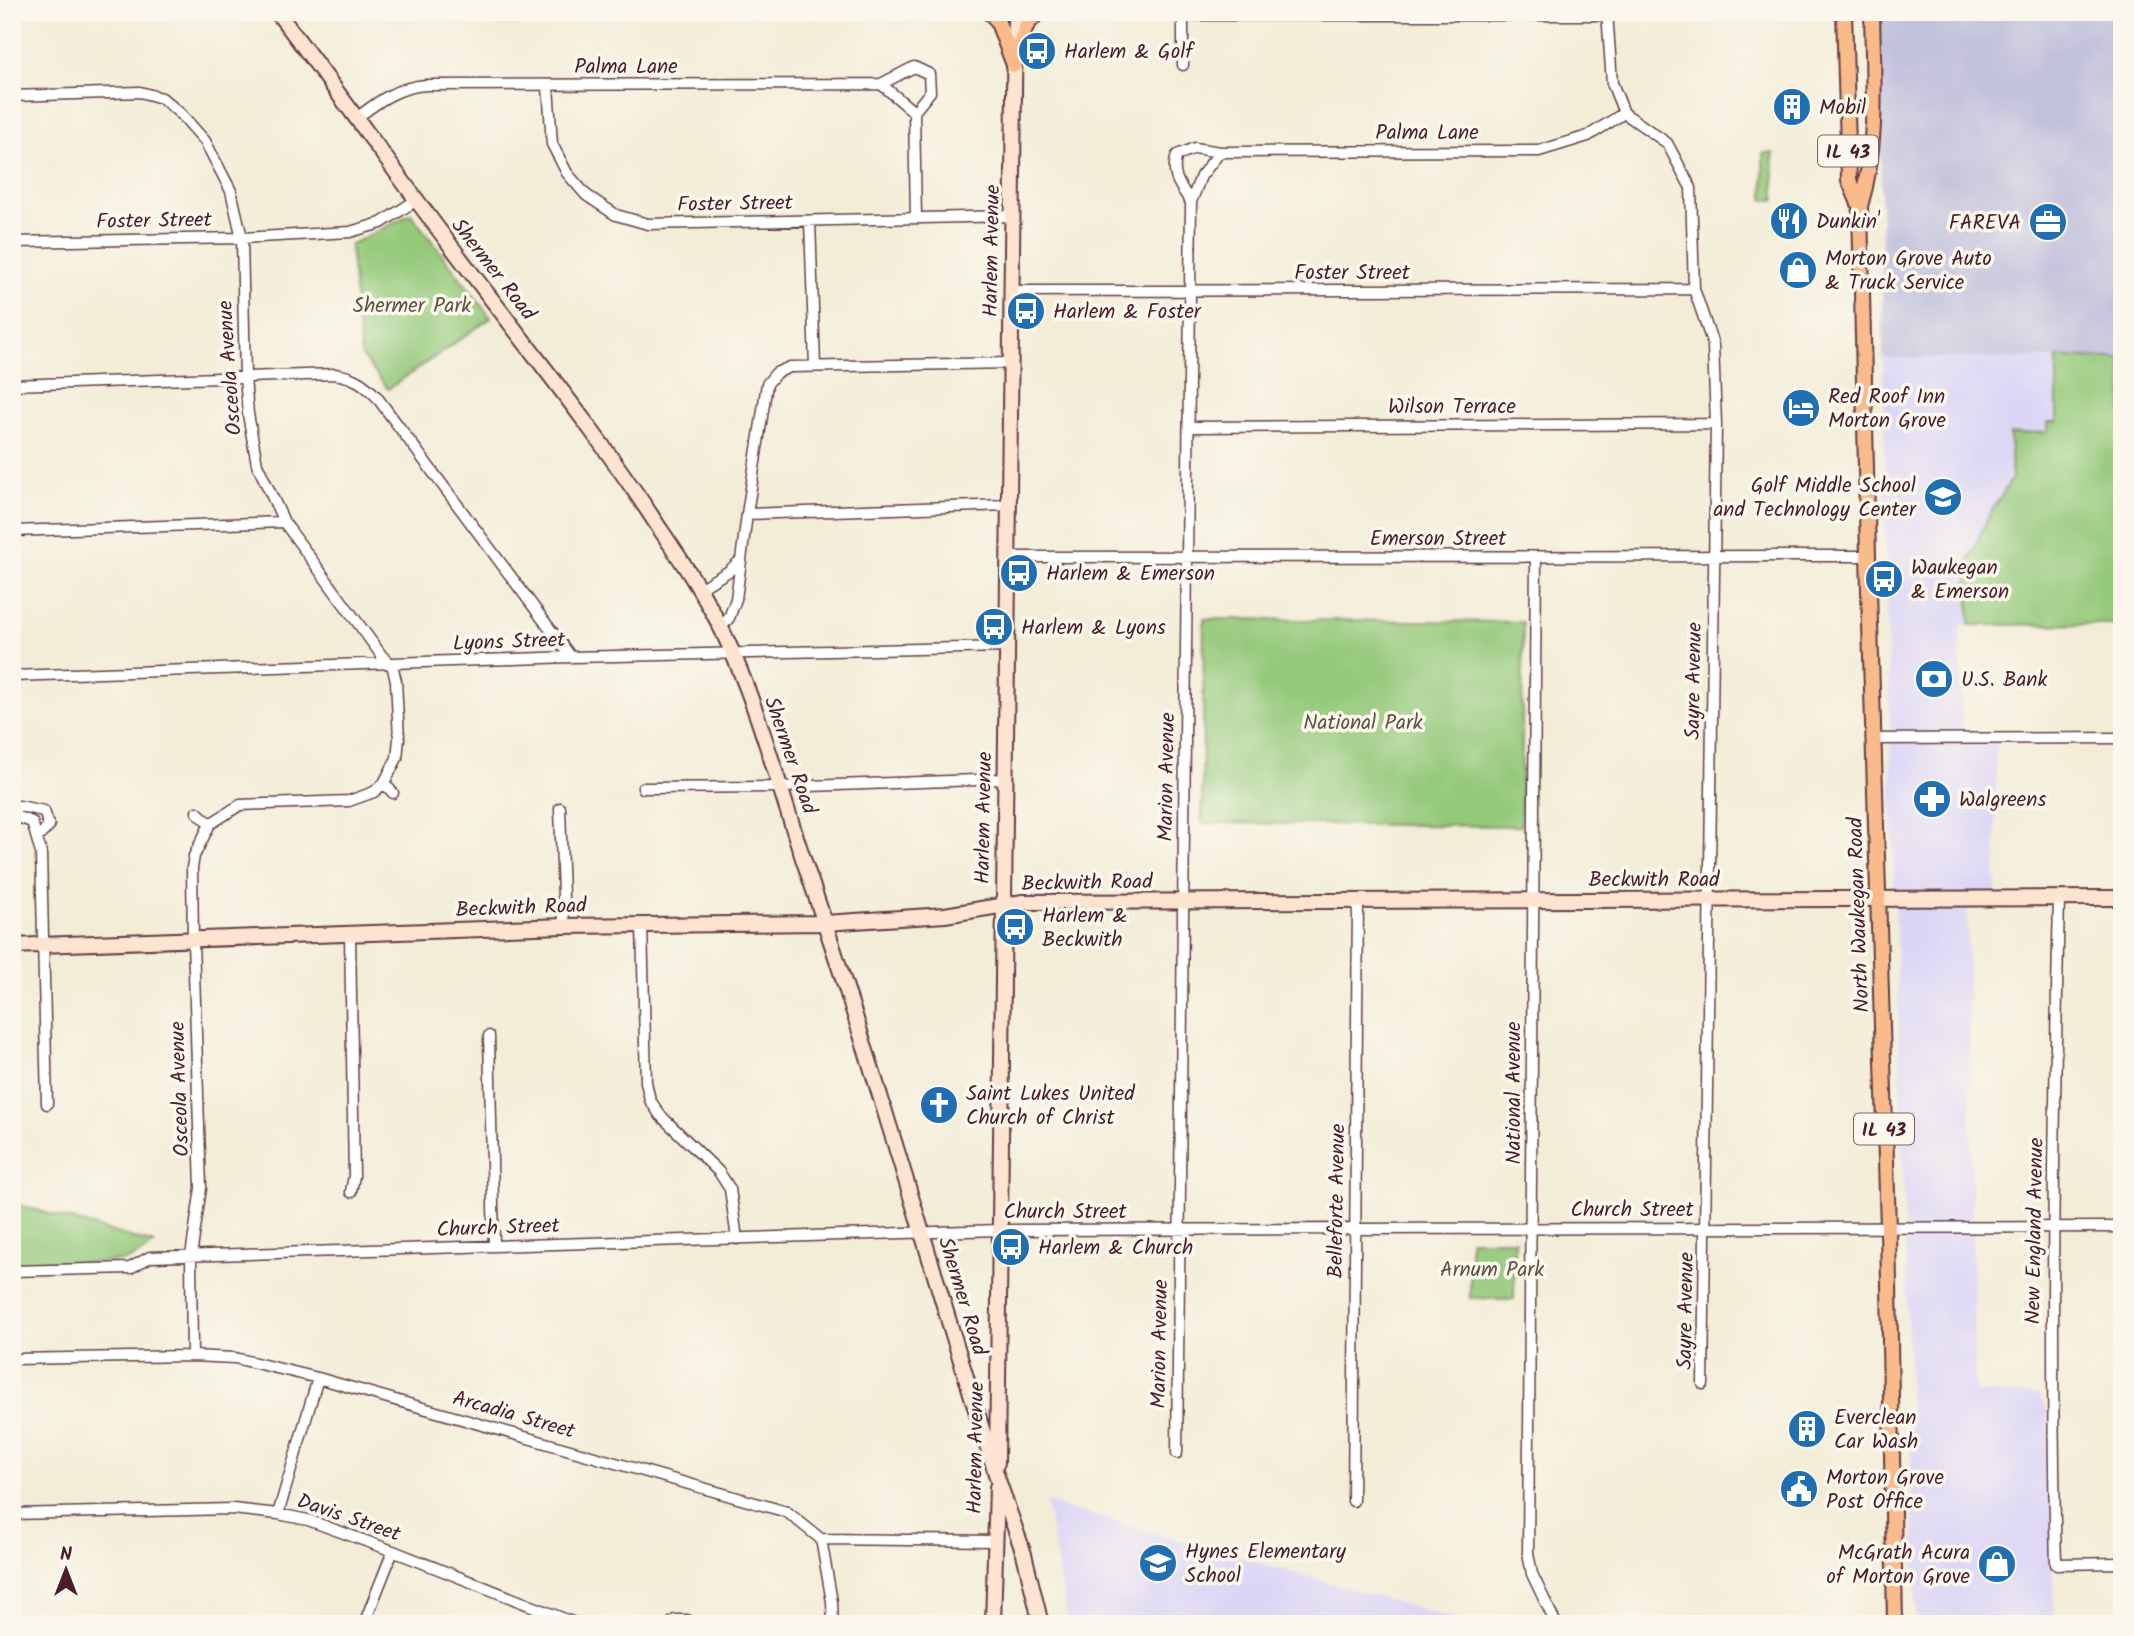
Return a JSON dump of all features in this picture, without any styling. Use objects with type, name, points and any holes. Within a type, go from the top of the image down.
[{"type":"main road","name":"Shermer Road","points":[[277,12],[358,117],[415,201],[587,424],[633,488],[699,589],[721,628],[781,787],[825,923],[997,1477],[1024,1554],[1041,1624]]},
{"type":"main road","points":[[989,12],[997,20],[1014,65]]},
{"type":"main road","name":"Harlem Avenue","points":[[993,1624],[1015,12]]},
{"type":"main road","points":[[1014,65],[1026,26],[1038,12]]},
{"type":"main road","name":"North Waukegan Road","points":[[1844,12],[1849,180],[1860,206]]},
{"type":"main road","name":"North Waukegan Road","points":[[1872,12],[1872,153],[1868,181],[1860,206],[1888,1228],[1895,1624]]},
{"type":"main road","name":"Beckwith Road","points":[[12,946],[564,926],[825,923],[945,915],[1023,902],[2122,898]]},
{"type":"street","points":[[1182,65],[1183,14],[1607,13],[1612,83],[1624,113]]},
{"type":"street","points":[[914,112],[881,84],[914,67],[929,74],[930,92],[914,112],[916,218]]},
{"type":"street","name":"Palma Lane","points":[[358,117],[396,91],[411,86],[881,84]]},
{"type":"street","name":"Foster Street","points":[[548,86],[552,144],[567,173],[586,195],[616,215],[648,224],[1012,216]]},
{"type":"street","name":"Osceola Avenue","points":[[12,96],[140,92],[162,98],[182,115],[205,141],[231,191],[242,238],[245,377],[257,464],[284,522],[382,656],[392,665]]},
{"type":"street","name":"Palma Lane","points":[[1191,202],[1179,184],[1173,167],[1177,155],[1195,148],[1220,152],[1539,150],[1588,136],[1624,113]]},
{"type":"street","name":"Sayre Avenue","points":[[1624,113],[1667,143],[1691,188],[1694,289],[1713,345],[1716,424],[1703,1384]]},
{"type":"street","name":"Marion Avenue","points":[[1177,1454],[1191,202],[1201,176],[1220,152]]},
{"type":"street","name":"Foster Street","points":[[12,243],[242,238],[350,232],[381,223],[415,201]]},
{"type":"street","points":[[810,221],[815,366]]},
{"type":"street","name":"Foster Street","points":[[1011,291],[1694,289]]},
{"type":"street","points":[[721,628],[729,618],[736,599],[767,384],[776,373],[790,367],[1010,363]]},
{"type":"street","points":[[12,385],[335,374],[352,377],[365,384],[376,396],[571,657]]},
{"type":"street","name":"Wilson Terrace","points":[[1189,427],[1716,424]]},
{"type":"street","points":[[747,514],[1008,505]]},
{"type":"street","points":[[12,531],[284,522]]},
{"type":"street","name":"Emerson Street","points":[[1008,557],[1868,556]]},
{"type":"street","name":"National Avenue","points":[[1536,557],[1528,1553],[1532,1574],[1556,1624]]},
{"type":"street","points":[[699,589],[729,571],[740,560]]},
{"type":"street","name":"Lyons Street","points":[[12,676],[571,657],[1006,647]]},
{"type":"street","points":[[197,812],[210,824],[240,805],[349,801],[374,792],[384,783],[397,758],[399,739],[396,681],[392,665]]},
{"type":"street","points":[[1873,739],[2122,738]]},
{"type":"street","points":[[643,788],[781,787],[1005,779]]},
{"type":"street","points":[[384,783],[393,793]]},
{"type":"street","points":[[37,838],[49,826],[44,811],[19,806],[12,813],[32,822],[41,853],[47,1104]]},
{"type":"street","points":[[560,808],[564,926]]},
{"type":"street","name":"Osceola Avenue","points":[[192,1356],[191,1256],[201,1188],[192,868],[194,856],[210,824]]},
{"type":"street","name":"New England Avenue","points":[[2059,899],[2052,1227],[2056,1564],[2122,1563]]},
{"type":"street","name":"Belleforte Avenue","points":[[1353,1501],[1358,901]]},
{"type":"street","points":[[642,925],[646,1082],[650,1100],[660,1115],[719,1172],[730,1189],[737,1238]]},
{"type":"street","points":[[350,934],[354,1176],[351,1192]]},
{"type":"street","points":[[489,1036],[494,1246]]},
{"type":"street","name":"Church Street","points":[[12,1271],[130,1268],[150,1257],[999,1230],[2122,1227]]},
{"type":"street","name":"Arcadia Street","points":[[12,1359],[192,1356],[236,1358],[318,1378],[787,1512],[821,1539]]},
{"type":"street","points":[[278,1514],[318,1378]]},
{"type":"street","name":"Davis Street","points":[[12,1514],[233,1509],[278,1514],[308,1520],[393,1551],[577,1624]]},
{"type":"street","points":[[833,1624],[821,1539],[995,1541]]},
{"type":"street","points":[[363,1624],[393,1551]]},
{"type":"street","points":[[670,1624],[675,1620],[687,1620],[694,1624]]},
{"type":"shaded area","points":[[1879,12],[2122,12],[2122,358],[1883,358]]},
{"type":"shaded area","points":[[1883,358],[2057,358],[2057,422],[2012,479],[1989,515],[1967,565],[1970,625],[1960,626],[1962,741],[1996,741],[1996,902],[1967,903],[1975,1393],[2038,1394],[2048,1412],[2054,1624],[1916,1624],[1887,626]]},
{"type":"shaded area","name":"Hynes Elementary School","points":[[1046,1502],[1474,1624],[1068,1624]]},
{"type":"green space","points":[[1763,153],[1773,153],[1775,200],[1764,200]]},
{"type":"green space","name":"Shermer Park","points":[[411,214],[491,318],[388,389],[361,355],[350,245]]},
{"type":"green space","points":[[2057,358],[2122,358],[2122,624],[1970,625],[1967,565],[1989,515],[2012,479],[2010,434],[2048,432],[2048,422],[2057,422]]},
{"type":"green space","name":"National Park","points":[[1204,619],[1523,622],[1521,826],[1202,823]]},
{"type":"green space","points":[[12,1203],[154,1244],[125,1261],[12,1266]]},
{"type":"green space","name":"Arnum Park","points":[[1470,1240],[1515,1240],[1514,1299],[1470,1298]]},
{"type":"place","name":"Harlem & Golf","points":[[1037,51]]},
{"type":"place","name":"Mobil","points":[[1792,107]]},
{"type":"place","name":"Dunkin'","points":[[1789,221]]},
{"type":"place","name":"FAREVA","points":[[2048,222]]},
{"type":"place","name":"Morton Grove Auto & Truck Service","points":[[1798,270]]},
{"type":"place","name":"Harlem & Foster","points":[[1026,311]]},
{"type":"place","name":"Red Roof Inn Morton Grove","points":[[1801,408]]},
{"type":"place","name":"Golf Middle School and Technology Center","points":[[1943,497]]},
{"type":"place","name":"Harlem & Emerson","points":[[1019,573]]},
{"type":"place","name":"Waukegan & Emerson","points":[[1884,579]]},
{"type":"place","name":"Harlem & Lyons","points":[[994,627]]},
{"type":"place","name":"U.S. Bank","points":[[1934,679]]},
{"type":"place","name":"Walgreens","points":[[1932,799]]},
{"type":"place","name":"Harlem & Beckwith","points":[[1015,927]]},
{"type":"place","name":"Saint Lukes United Church of Christ","points":[[939,1105]]},
{"type":"place","name":"Harlem & Church","points":[[1011,1247]]},
{"type":"place","name":"Everclean Car Wash","points":[[1807,1429]]},
{"type":"place","name":"Morton Grove Post Office","points":[[1799,1489]]},
{"type":"place","name":"Hynes Elementary School","points":[[1158,1563]]},
{"type":"place","name":"McGrath Acura of Morton Grove","points":[[1997,1564]]}]
